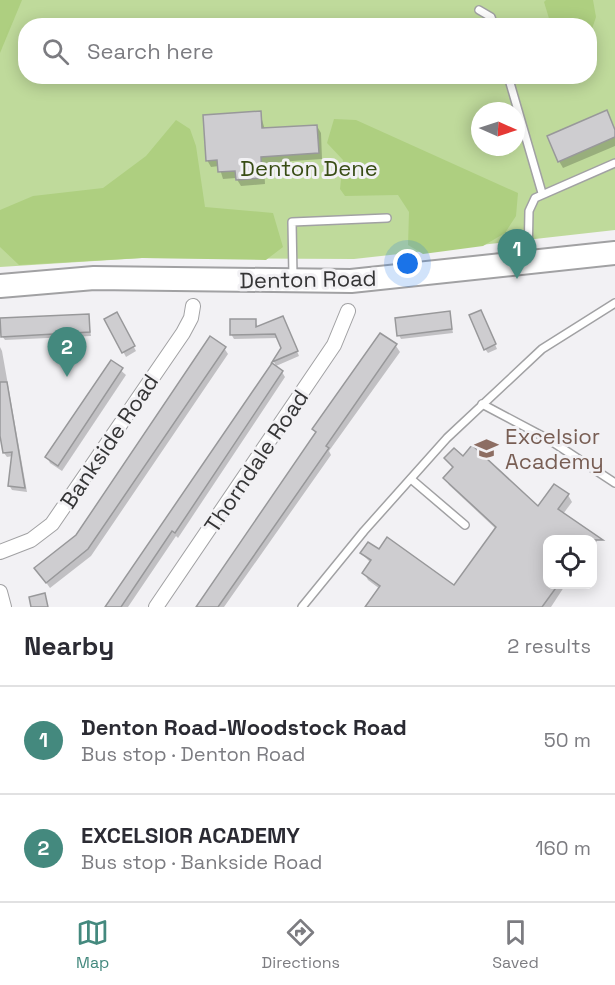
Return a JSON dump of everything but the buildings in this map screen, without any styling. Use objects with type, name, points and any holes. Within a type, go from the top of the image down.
[{"type":"main road","name":"Denton Road","points":[[0,286],[94,278],[351,281],[615,253]]},
{"type":"street","name":"Bankside Road","points":[[0,552],[31,540],[52,524],[183,333],[191,318],[193,306]]},
{"type":"street","name":"Thorndale Road","points":[[156,607],[334,345],[348,311]]},
{"type":"street","points":[[0,592],[4,607]]},
{"type":"lane","points":[[479,10],[491,18]]},
{"type":"lane","points":[[510,84],[542,193]]},
{"type":"lane","points":[[528,262],[529,211],[535,198],[542,193],[615,164]]},
{"type":"lane","points":[[293,280],[292,222],[387,218]]},
{"type":"lane","points":[[302,607],[411,478],[482,404],[542,349],[615,303]]},
{"type":"lane","points":[[482,404],[548,439],[615,483]]},
{"type":"lane","points":[[411,478],[465,525]]},
{"type":"green space","name":"Denton Dene","points":[[0,0],[615,0],[615,230],[354,259],[142,258],[0,267]]},
{"type":"green space","points":[[0,0],[22,0],[0,53]]},
{"type":"green space","points":[[546,0],[593,0],[596,17],[549,18],[544,2]]},
{"type":"green space","points":[[334,119],[356,120],[518,193],[516,216],[505,233],[483,246],[423,254],[408,245],[409,212],[398,195],[345,196],[340,189],[343,160],[327,143]]},
{"type":"green space","points":[[176,120],[190,129],[196,146],[205,207],[273,213],[283,247],[266,260],[142,258],[19,265],[0,247],[0,210],[33,196],[103,188],[146,156]]},
{"type":"place","name":"Denton Road-Woodstock Road","points":[[517,279]]},
{"type":"place","name":"EXCELSIOR ACADEMY","points":[[67,377]]},
{"type":"place","name":"Excelsior Academy","points":[[487,449]]}]
